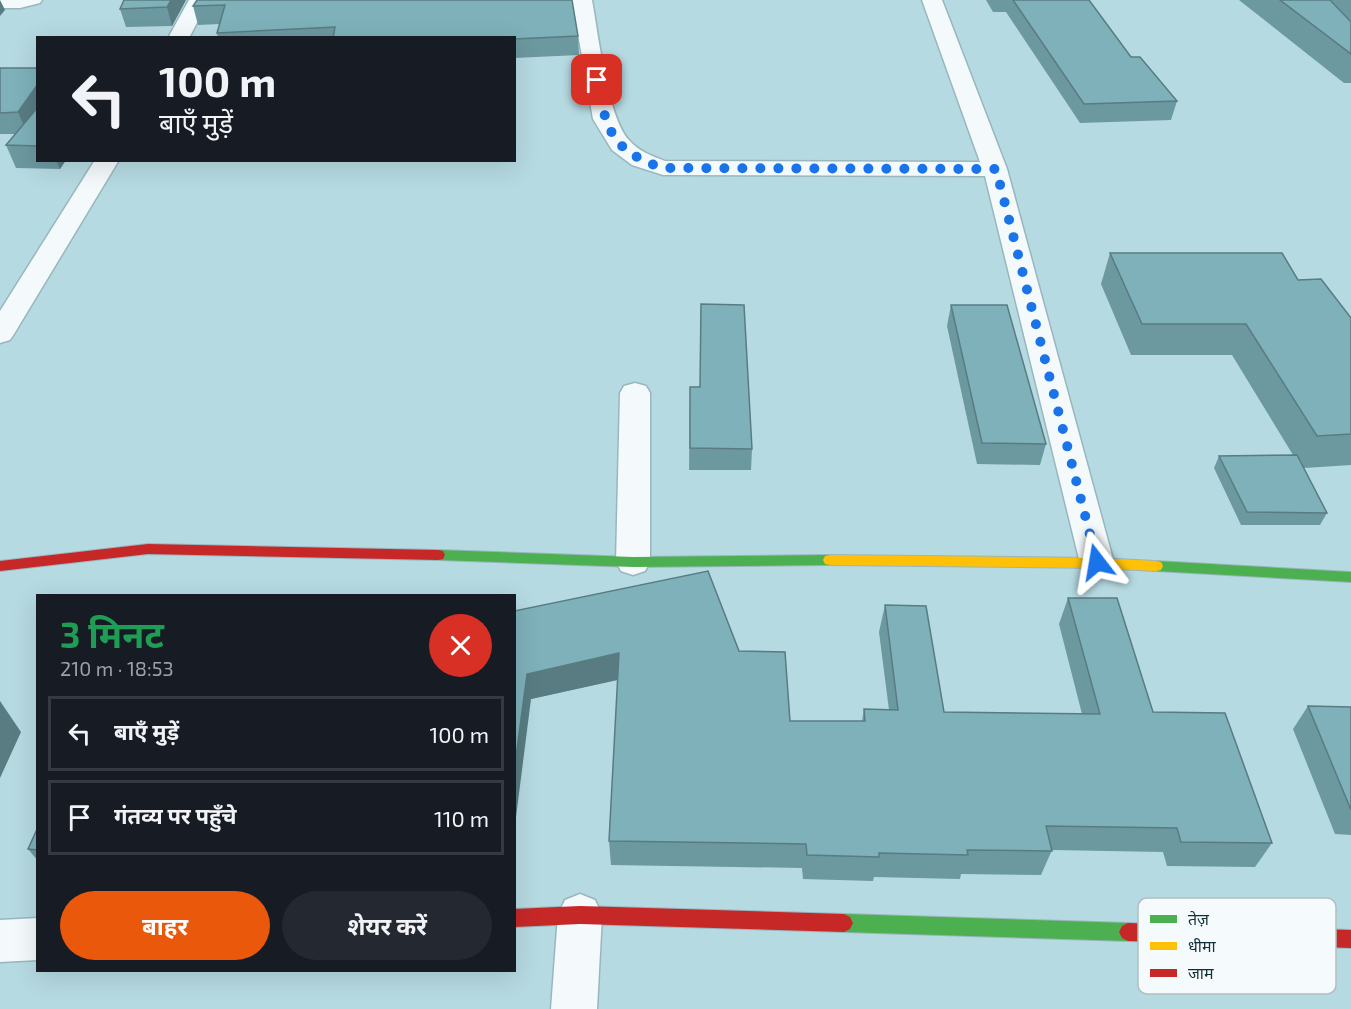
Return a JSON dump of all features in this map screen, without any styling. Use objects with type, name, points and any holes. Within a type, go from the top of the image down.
[{"type":"street","points":[[179,36],[199,0]]},
{"type":"street","points":[[582,0],[604,119],[620,145],[640,160],[663,168],[996,169]]},
{"type":"street","points":[[932,0],[996,169],[1097,562]]},
{"type":"street","points":[[0,334],[106,162]]},
{"type":"street","points":[[633,562],[635,393]]},
{"type":"street","points":[[0,566],[148,549],[504,556],[633,562],[755,559],[1097,562],[1351,578]]},
{"type":"street","points":[[516,918],[580,915],[1138,932]]},
{"type":"street","points":[[574,1009],[580,915]]},
{"type":"street","points":[[0,941],[36,939]]},
{"type":"street","points":[[1336,939],[1351,939]]},
{"type":"lane","points":[[0,4],[20,4],[35,0]]},
{"type":"building","points":[[124,0],[171,0],[167,7],[120,9]]},
{"type":"building","points":[[197,0],[572,0],[578,36],[516,39],[516,36],[333,36],[335,27],[217,33],[225,5],[193,6]]},
{"type":"building","points":[[1013,0],[1089,0],[1131,57],[1140,57],[1177,101],[1084,104]]},
{"type":"building","points":[[1280,0],[1330,0],[1351,22],[1351,54]]},
{"type":"building","points":[[0,68],[36,68],[36,87],[18,112],[0,113]]},
{"type":"building","points":[[36,109],[36,146],[6,145]]},
{"type":"building","points":[[1110,253],[1282,253],[1298,280],[1321,279],[1351,318],[1351,434],[1317,436],[1246,324],[1142,324]]},
{"type":"building","points":[[701,304],[744,305],[752,449],[690,448],[690,387],[700,387]]},
{"type":"building","points":[[951,305],[1007,305],[1046,444],[982,443]]},
{"type":"building","points":[[1297,455],[1327,513],[1247,512],[1219,456]]},
{"type":"building","points":[[708,571],[739,651],[785,652],[790,721],[865,721],[864,709],[898,710],[885,605],[926,606],[944,712],[1100,714],[1068,598],[1117,598],[1153,712],[1225,713],[1272,843],[1181,842],[1177,828],[1046,826],[1052,851],[967,850],[968,855],[879,853],[879,857],[807,855],[806,844],[609,841],[619,653],[527,674],[516,757],[516,611]]},
{"type":"building","points":[[1308,706],[1351,707],[1351,810]]},
{"type":"building","points":[[36,831],[36,850],[28,849]]},
{"type":"traffic: fast","points":[[438,555],[633,562],[830,560]]},
{"type":"traffic: fast","points":[[1156,566],[1351,577]]},
{"type":"traffic: fast","points":[[844,923],[1128,932]]},
{"type":"traffic: slow","points":[[830,560],[1097,563],[1156,566]]},
{"type":"traffic: jam","points":[[0,566],[148,549],[438,555]]},
{"type":"traffic: jam","points":[[516,918],[580,915],[844,923]]},
{"type":"traffic: jam","points":[[1128,932],[1138,932]]},
{"type":"traffic: jam","points":[[1336,939],[1351,939]]},
{"type":"route","points":[[597,80],[604,119],[620,145],[640,160],[663,168],[996,169],[1097,562]]}]
